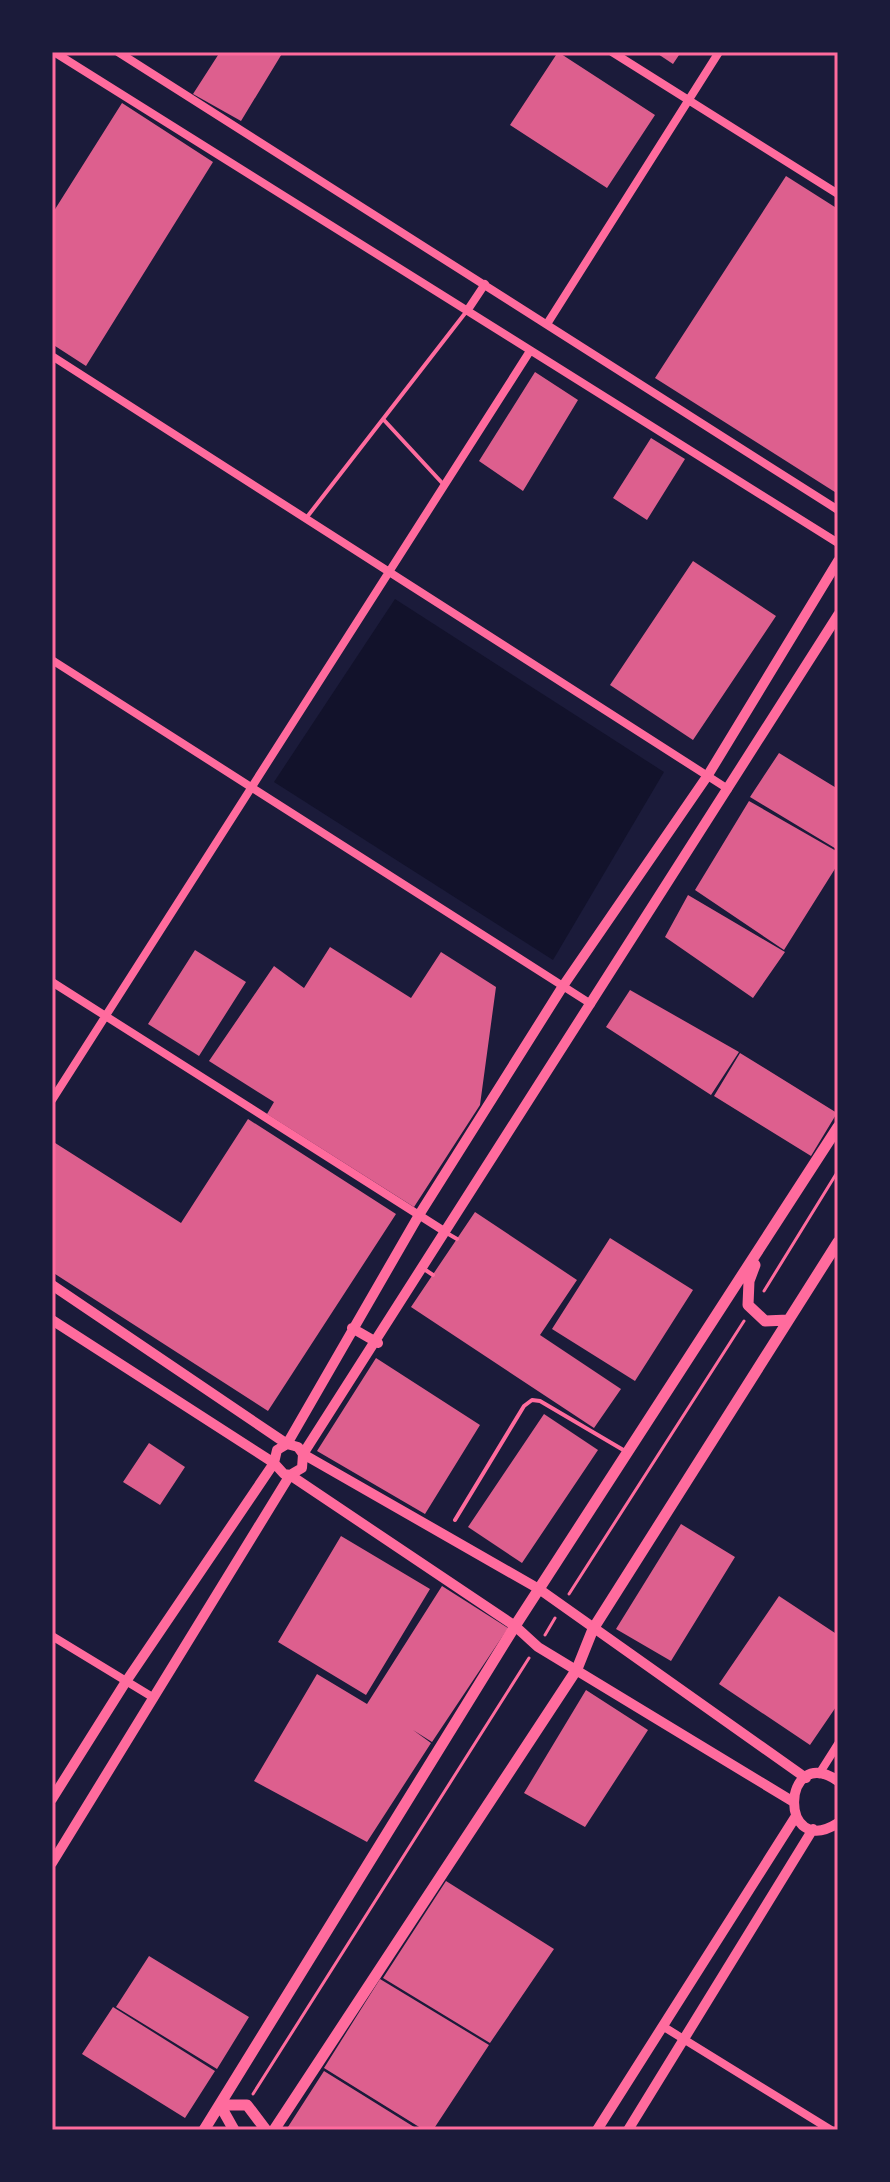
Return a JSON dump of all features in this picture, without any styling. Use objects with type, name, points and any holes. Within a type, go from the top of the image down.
[{"type":"main road","points":[[204,2130],[515,1626],[838,1127]]},
{"type":"main road","points":[[274,2130],[577,1669],[593,1629],[838,1242]]},
{"type":"main road","points":[[761,1249],[749,1281],[748,1305],[765,1321],[788,1320]]},
{"type":"main road","points":[[220,2105],[234,2130]]},
{"type":"main road","points":[[220,2105],[247,2105],[266,2130]]},
{"type":"street","points":[[54,52],[838,543]]},
{"type":"street","points":[[118,52],[838,510]]},
{"type":"street","points":[[612,52],[838,194]]},
{"type":"street","points":[[547,324],[719,52]]},
{"type":"street","points":[[467,311],[485,284]]},
{"type":"street","points":[[52,1100],[530,351]]},
{"type":"street","points":[[52,356],[728,789]]},
{"type":"street","points":[[52,1799],[125,1683],[274,1463],[277,1450],[287,1444],[419,1215],[563,986],[708,775],[838,561]]},
{"type":"street","points":[[52,1863],[290,1475],[302,1468],[303,1454],[378,1343],[444,1231],[838,615]]},
{"type":"street","points":[[52,660],[591,1004]]},
{"type":"street","points":[[52,982],[444,1231]]},
{"type":"street","points":[[52,1285],[287,1444],[298,1447],[303,1454],[539,1589],[806,1778]]},
{"type":"street","points":[[52,1320],[274,1463],[279,1470],[515,1626],[538,1647],[792,1801]]},
{"type":"street","points":[[352,1328],[378,1343]]},
{"type":"street","points":[[52,1636],[154,1698]]},
{"type":"street","points":[[819,1774],[838,1744]]},
{"type":"street","points":[[838,1781],[819,1774],[806,1778],[798,1784],[792,1801],[796,1816],[813,1829],[838,1823]]},
{"type":"street","points":[[597,2130],[796,1816]]},
{"type":"street","points":[[628,2130],[813,1829]]},
{"type":"street","points":[[664,2027],[831,2130]]},
{"type":"lane","points":[[306,519],[467,311]]},
{"type":"lane","points":[[383,419],[444,485]]},
{"type":"lane","points":[[444,1231],[457,1239]]},
{"type":"lane","points":[[422,1268],[433,1275]]},
{"type":"lane","points":[[455,1520],[524,1406],[532,1400],[540,1401],[627,1452]]},
{"type":"shaded area","points":[[395,599],[664,772],[553,960],[274,782]]},
{"type":"building","points":[[220,52],[283,52],[241,121],[193,94]]},
{"type":"building","points":[[558,52],[655,115],[607,188],[510,125]]},
{"type":"building","points":[[655,52],[681,52],[673,64]]},
{"type":"building","points":[[122,103],[213,162],[86,366],[52,344],[52,214]]},
{"type":"building","points":[[786,176],[838,209],[838,494],[655,378]]},
{"type":"building","points":[[535,372],[578,400],[523,491],[479,461]]},
{"type":"building","points":[[651,438],[685,459],[647,520],[613,498]]},
{"type":"building","points":[[693,561],[776,616],[693,740],[610,685]]},
{"type":"building","points":[[779,753],[838,789],[838,850],[750,797]]},
{"type":"building","points":[[749,801],[838,852],[838,864],[784,950],[695,890]]},
{"type":"building","points":[[688,895],[785,952],[753,998],[665,937]]},
{"type":"building","points":[[330,947],[411,998],[441,952],[496,987],[480,1105],[414,1207],[267,1114],[274,1102],[209,1061],[274,966],[304,988]]},
{"type":"building","points":[[195,950],[246,982],[199,1056],[148,1024]]},
{"type":"building","points":[[630,990],[739,1052],[711,1095],[606,1027]]},
{"type":"building","points":[[740,1053],[837,1113],[811,1156],[714,1096]]},
{"type":"building","points":[[248,1119],[396,1214],[268,1411],[52,1272],[52,1141],[181,1223]]},
{"type":"building","points":[[475,1212],[577,1280],[540,1335],[621,1389],[594,1428],[411,1307]]},
{"type":"building","points":[[610,1238],[693,1290],[635,1381],[552,1329]]},
{"type":"building","points":[[376,1358],[480,1425],[425,1514],[317,1451]]},
{"type":"building","points":[[544,1414],[598,1450],[522,1563],[468,1527]]},
{"type":"building","points":[[149,1443],[185,1467],[160,1505],[123,1482]]},
{"type":"building","points":[[681,1524],[735,1557],[671,1661],[616,1629]]},
{"type":"building","points":[[341,1536],[430,1589],[366,1695],[278,1642]]},
{"type":"building","points":[[442,1586],[508,1628],[432,1742],[413,1730],[431,1743],[367,1842],[254,1781],[317,1674],[367,1704]]},
{"type":"building","points":[[779,1596],[838,1635],[838,1704],[810,1745],[719,1684]]},
{"type":"building","points":[[586,1690],[648,1730],[585,1827],[524,1793]]},
{"type":"building","points":[[446,1881],[554,1949],[490,2043],[383,1978]]},
{"type":"building","points":[[149,1956],[249,2017],[217,2069],[116,2007]]},
{"type":"building","points":[[380,1979],[489,2045],[433,2130],[424,2130],[324,2068]]},
{"type":"building","points":[[113,2007],[215,2071],[185,2118],[82,2054]]},
{"type":"building","points":[[324,2071],[419,2130],[286,2130]]}]
